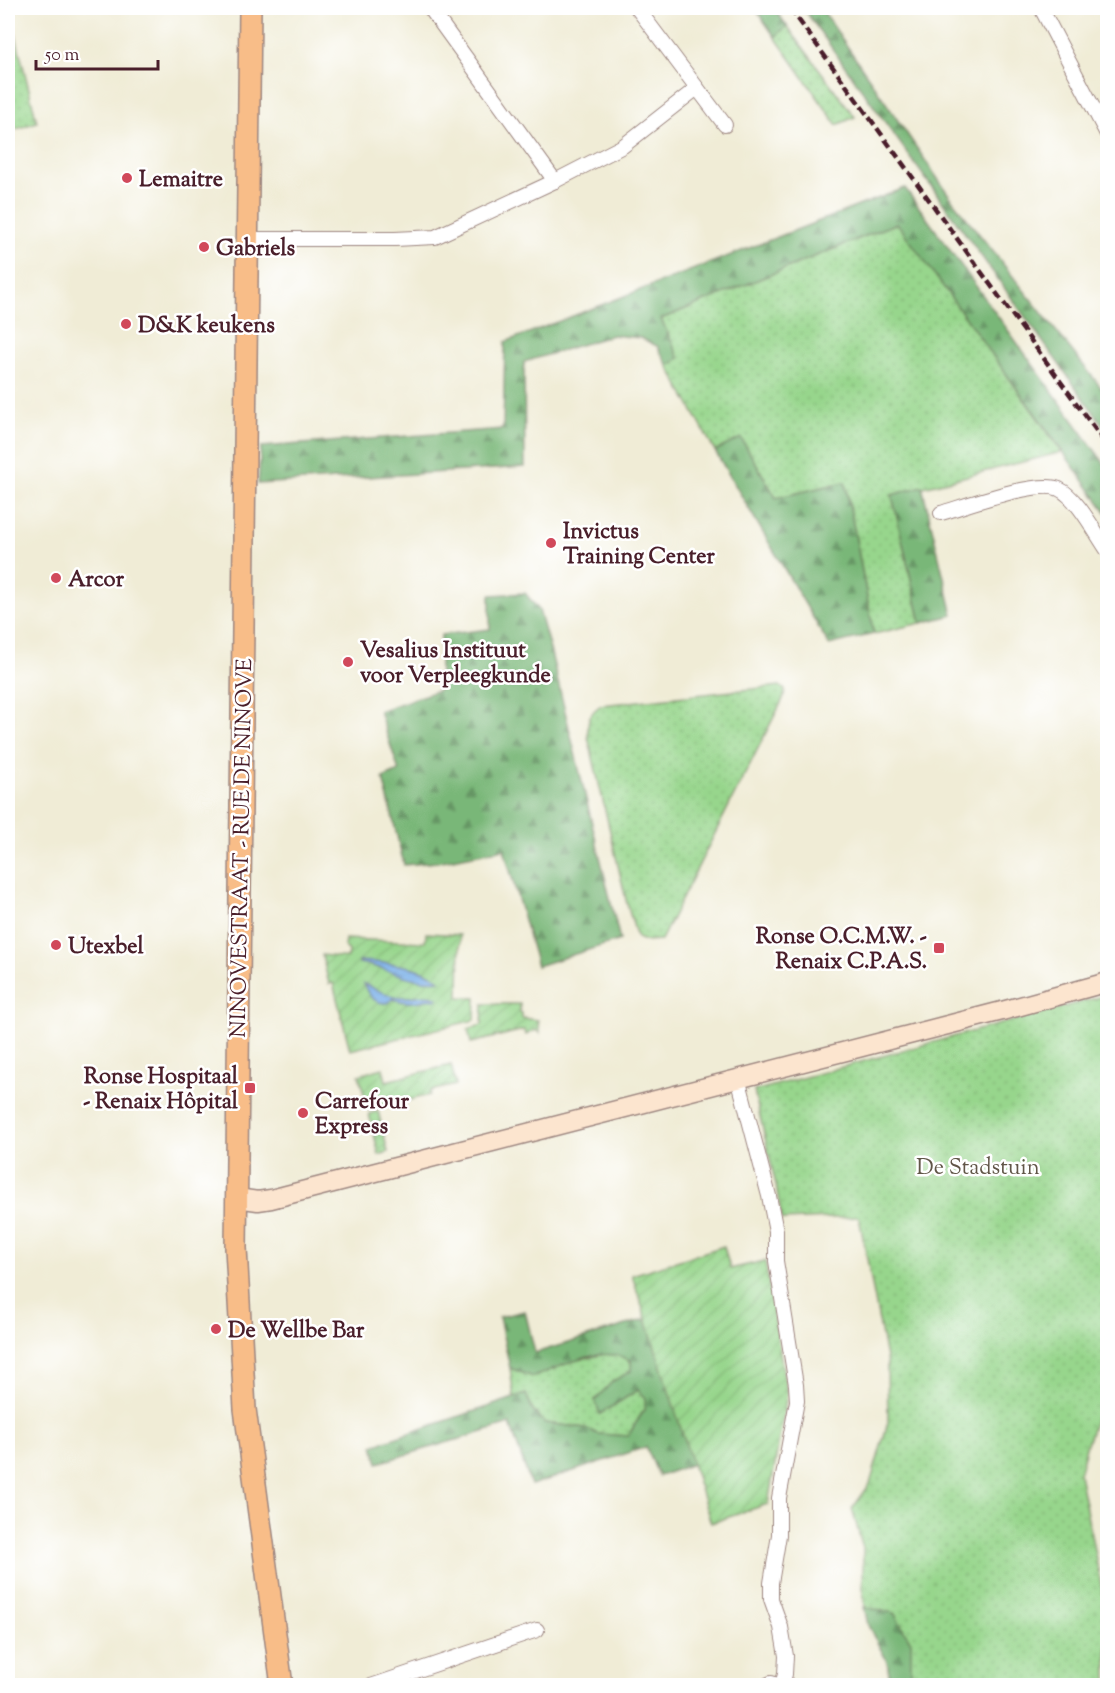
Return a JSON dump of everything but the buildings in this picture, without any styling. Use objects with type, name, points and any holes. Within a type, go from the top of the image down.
[{"type":"main road","name":"NINOVESTRAAT - RUE DE NINOVE","points":[[250,8],[236,1248],[242,1372],[250,1451],[282,1686]]},
{"type":"street","points":[[430,8],[555,181]]},
{"type":"street","points":[[637,8],[725,125]]},
{"type":"street","points":[[1041,8],[1107,136]]},
{"type":"street","points":[[248,238],[435,237],[555,181],[623,146],[697,88]]},
{"type":"street","points":[[941,513],[1022,490],[1052,487],[1059,489],[1073,500],[1107,551]]},
{"type":"street","points":[[237,1198],[258,1202],[271,1199],[1107,982]]},
{"type":"street","points":[[738,1078],[774,1223],[776,1262],[797,1401],[779,1498],[778,1534],[771,1582],[771,1599],[781,1627],[786,1656],[785,1674],[775,1685]]},
{"type":"street","points":[[371,1686],[537,1630]]},
{"type":"green space","points":[[755,8],[774,8],[787,26],[775,37]]},
{"type":"green space","points":[[803,8],[821,8],[953,201],[1107,395],[1107,431]]},
{"type":"green space","points":[[787,26],[855,117],[837,125],[775,37]]},
{"type":"green space","points":[[15,33],[37,122],[8,132],[8,34]]},
{"type":"green space","points":[[905,188],[1107,467],[1107,513],[897,223],[661,319],[679,358],[668,366],[657,346],[641,338],[613,335],[524,362],[525,467],[258,484],[261,447],[503,429],[505,342]]},
{"type":"green space","points":[[898,223],[1062,452],[892,495],[921,623],[874,634],[845,482],[776,498],[741,439],[715,451],[668,366],[679,358],[661,319]]},
{"type":"green space","points":[[741,438],[776,498],[845,482],[874,634],[829,645],[715,451]]},
{"type":"green space","points":[[922,486],[953,615],[921,623],[892,495]]},
{"type":"green space","points":[[525,593],[539,610],[551,653],[620,940],[537,966],[504,849],[437,862],[404,865],[383,778],[399,771],[379,711],[439,690],[441,635],[490,629],[490,595]]},
{"type":"green space","points":[[780,686],[785,690],[784,697],[661,940],[644,941],[637,938],[588,737],[588,722],[591,715],[601,705]]},
{"type":"green space","points":[[426,933],[460,935],[459,997],[476,998],[475,1020],[350,1050],[333,983],[329,984],[322,955],[348,958],[349,951],[344,946],[345,939],[425,942]]},
{"type":"green space","name":"De Stadstuin","points":[[1107,995],[1107,1384],[1079,1474],[1107,1615],[1107,1685],[891,1685],[887,1661],[868,1625],[863,1592],[863,1548],[852,1509],[870,1484],[888,1422],[887,1363],[859,1217],[782,1220],[754,1091]]},
{"type":"green space","points":[[483,1004],[520,1004],[522,1018],[538,1020],[540,1033],[536,1030],[526,1035],[524,1030],[471,1043],[468,1029],[482,1025]]},
{"type":"green space","points":[[451,1065],[456,1085],[430,1091],[430,1095],[368,1110],[359,1075],[383,1068],[386,1081]]},
{"type":"green space","points":[[378,1111],[388,1152],[379,1155],[369,1114]]},
{"type":"green space","points":[[724,1246],[730,1269],[765,1261],[787,1394],[768,1504],[711,1523],[632,1275]]},
{"type":"green space","points":[[525,1311],[535,1353],[646,1319],[693,1464],[659,1476],[646,1447],[531,1485],[510,1424],[378,1463],[373,1445],[526,1394],[533,1411],[545,1423],[585,1428],[598,1434],[628,1436],[644,1410],[646,1398],[638,1390],[600,1414],[595,1400],[613,1381],[631,1371],[631,1361],[608,1354],[582,1358],[533,1377],[510,1368],[499,1317]]},
{"type":"green space","points":[[605,1354],[622,1356],[631,1362],[632,1371],[613,1381],[595,1400],[600,1413],[638,1390],[647,1398],[644,1410],[628,1436],[597,1434],[585,1428],[545,1423],[533,1411],[526,1394],[514,1398],[510,1368],[533,1377],[573,1361]]},
{"type":"green space","points":[[864,1607],[894,1613],[911,1642],[911,1685],[891,1685],[887,1661],[868,1625]]},
{"type":"water","points":[[360,961],[412,967],[440,980],[419,980],[359,963]]},
{"type":"water","points":[[364,984],[395,996],[429,995],[438,998],[415,1002],[392,999],[388,1003],[383,1003],[373,998]]},
{"type":"railway","points":[[790,8],[1108,447]]},
{"type":"place","name":"Lemaitre","points":[[127,178]]},
{"type":"place","name":"Gabriels","points":[[204,247]]},
{"type":"place","name":"D&K keukens","points":[[126,324]]},
{"type":"place","name":"Invictus Training Center","points":[[551,543]]},
{"type":"place","name":"Arcor","points":[[56,578]]},
{"type":"place","name":"Vesalius Instituut voor Verpleegkunde","points":[[348,662]]},
{"type":"place","name":"Utexbel","points":[[56,945]]},
{"type":"place","name":"Ronse O.C.M.W. - Renaix C.P.A.S.","points":[[939,948]]},
{"type":"place","name":"Ronse Hospitaal - Renaix Hôpital","points":[[250,1088]]},
{"type":"place","name":"Carrefour Express","points":[[303,1113]]},
{"type":"place","name":"De Wellbe Bar","points":[[216,1329]]}]
